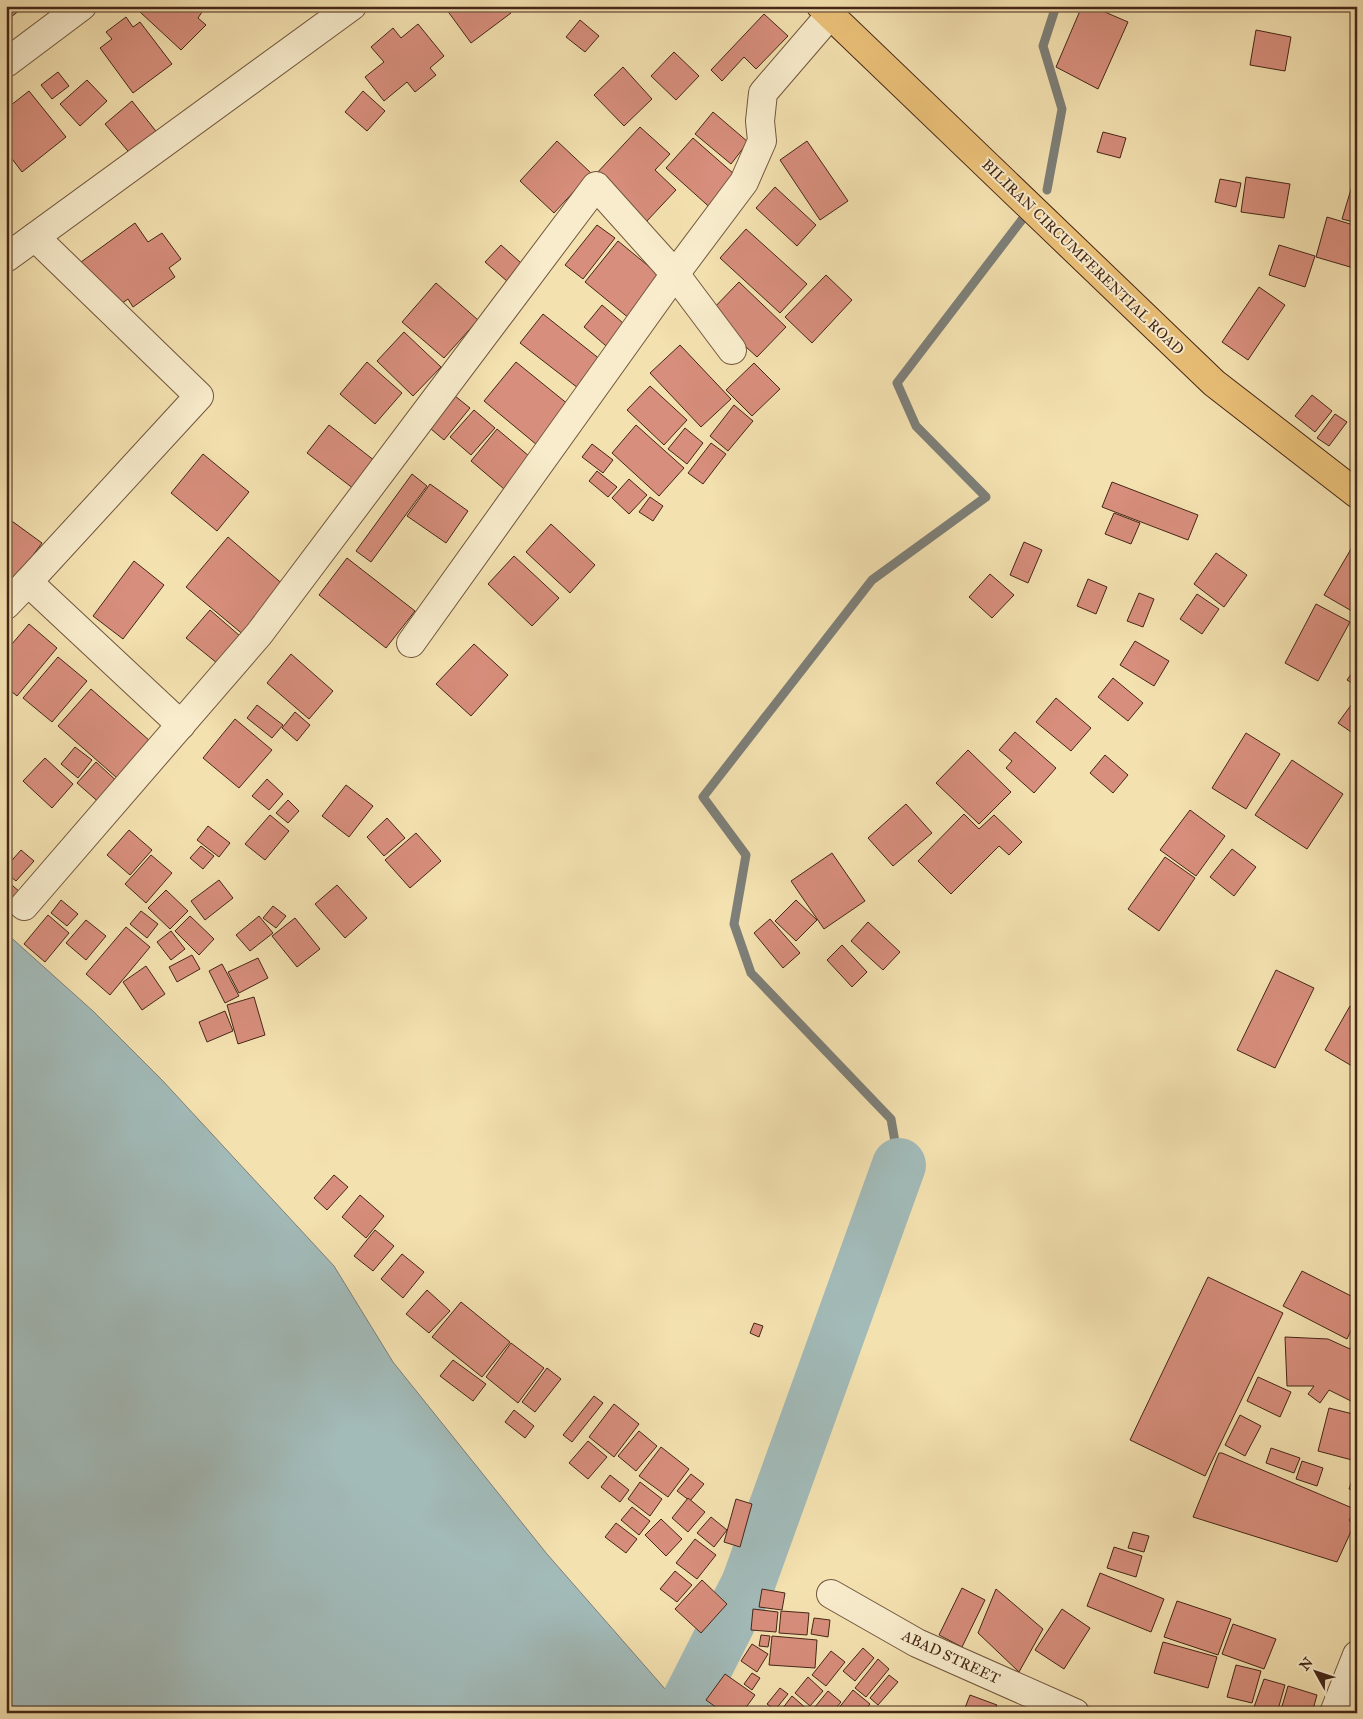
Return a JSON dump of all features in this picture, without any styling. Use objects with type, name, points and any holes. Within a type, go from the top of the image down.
[{"type":"main road","name":"BILIRAN CIRCUMFERENTIAL ROAD","points":[[825,10],[1214,383],[1357,494]]},
{"type":"street","points":[[6,63],[82,6]]},
{"type":"street","points":[[6,258],[352,6]]},
{"type":"street","points":[[411,643],[675,274],[744,182],[762,141],[760,121],[763,93],[825,10]]},
{"type":"street","points":[[24,906],[259,634],[596,186],[675,274],[732,350]]},
{"type":"street","points":[[6,605],[199,396],[35,237]]},
{"type":"street","points":[[28,582],[181,725]]},
{"type":"street","name":"ABAD STREET","points":[[830,1594],[917,1643],[1075,1713]]},
{"type":"street","points":[[1334,1713],[1357,1655]]},
{"type":"water","points":[[6,933],[94,1012],[162,1080],[334,1266],[393,1362],[547,1554],[686,1713],[6,1713]]},
{"type":"building","points":[[6,6],[17,6],[20,10],[6,21]]},
{"type":"building","points":[[145,6],[196,6],[202,12],[198,18],[206,25],[181,50],[140,12]]},
{"type":"building","points":[[444,6],[506,6],[511,13],[471,43]]},
{"type":"building","points":[[1082,6],[1091,6],[1128,22],[1098,89],[1056,67]]},
{"type":"building","points":[[764,14],[788,36],[756,69],[744,57],[722,81],[711,70]]},
{"type":"building","points":[[126,17],[133,27],[140,22],[172,64],[133,93],[100,48],[112,39],[106,32]]},
{"type":"building","points":[[580,20],[599,36],[585,52],[566,37]]},
{"type":"building","points":[[418,24],[444,56],[430,68],[436,75],[415,92],[407,82],[384,101],[365,77],[384,62],[371,47],[393,28],[401,38]]},
{"type":"building","points":[[1256,30],[1291,37],[1285,71],[1250,65]]},
{"type":"building","points":[[674,52],[699,76],[676,100],[651,76]]},
{"type":"building","points":[[623,67],[652,99],[624,126],[594,95]]},
{"type":"building","points":[[58,72],[69,86],[52,99],[41,85]]},
{"type":"building","points":[[87,80],[107,101],[80,126],[60,104]]},
{"type":"building","points":[[29,91],[66,137],[22,172],[6,151],[6,120],[8,118],[6,109]]},
{"type":"building","points":[[363,91],[385,111],[367,131],[345,112]]},
{"type":"building","points":[[132,101],[159,135],[133,157],[105,124]]},
{"type":"building","points":[[713,112],[748,142],[731,164],[695,134]]},
{"type":"building","points":[[640,127],[670,154],[655,170],[676,190],[646,222],[595,175]]},
{"type":"building","points":[[1103,132],[1126,138],[1120,158],[1097,152]]},
{"type":"building","points":[[693,138],[742,181],[715,212],[666,168]]},
{"type":"building","points":[[557,141],[591,173],[554,213],[520,181]]},
{"type":"building","points":[[807,141],[848,201],[820,220],[780,160]]},
{"type":"building","points":[[1246,177],[1290,184],[1284,218],[1241,212]]},
{"type":"building","points":[[1220,179],[1241,183],[1236,207],[1215,202]]},
{"type":"building","points":[[1352,186],[1357,187],[1357,223],[1342,219]]},
{"type":"building","points":[[775,187],[816,225],[797,246],[756,208]]},
{"type":"building","points":[[1327,217],[1357,226],[1357,269],[1316,257]]},
{"type":"building","points":[[135,223],[148,242],[162,233],[181,259],[169,268],[175,277],[133,307],[128,299],[114,309],[81,262]]},
{"type":"building","points":[[597,225],[615,238],[583,279],[565,265]]},
{"type":"building","points":[[746,229],[807,284],[780,313],[720,258]]},
{"type":"building","points":[[618,241],[663,278],[630,319],[585,282]]},
{"type":"building","points":[[501,245],[530,271],[515,288],[485,262]]},
{"type":"building","points":[[1279,245],[1315,256],[1305,287],[1269,275]]},
{"type":"building","points":[[826,275],[852,300],[812,343],[785,317]]},
{"type":"building","points":[[739,282],[786,327],[757,357],[709,313]]},
{"type":"building","points":[[436,283],[478,320],[444,358],[402,322]]},
{"type":"building","points":[[1259,287],[1285,305],[1248,360],[1222,342]]},
{"type":"building","points":[[602,305],[630,329],[612,351],[584,327]]},
{"type":"building","points":[[543,314],[601,360],[578,388],[520,343]]},
{"type":"building","points":[[404,332],[441,367],[413,396],[377,361]]},
{"type":"building","points":[[680,345],[731,399],[701,427],[650,373]]},
{"type":"building","points":[[367,362],[402,393],[375,424],[340,394]]},
{"type":"building","points":[[516,362],[569,405],[537,445],[484,401]]},
{"type":"building","points":[[754,363],[780,389],[752,416],[726,390]]},
{"type":"building","points":[[650,386],[687,420],[664,445],[627,410]]},
{"type":"building","points":[[450,392],[470,408],[444,440],[424,423]]},
{"type":"building","points":[[1312,395],[1332,411],[1315,432],[1295,416]]},
{"type":"building","points":[[734,405],[753,421],[728,451],[710,436]]},
{"type":"building","points":[[474,410],[495,428],[471,455],[450,437]]},
{"type":"building","points":[[1335,414],[1347,422],[1329,446],[1317,438]]},
{"type":"building","points":[[329,425],[375,461],[354,489],[307,453]]},
{"type":"building","points":[[636,425],[684,468],[659,496],[612,453]]},
{"type":"building","points":[[685,428],[703,443],[687,464],[668,449]]},
{"type":"building","points":[[497,429],[536,462],[510,494],[471,461]]},
{"type":"building","points":[[711,443],[726,454],[703,484],[688,473]]},
{"type":"building","points":[[592,444],[613,460],[603,473],[582,457]]},
{"type":"building","points":[[203,454],[249,492],[217,531],[171,493]]},
{"type":"building","points":[[597,471],[617,487],[608,497],[589,481]]},
{"type":"building","points":[[412,474],[427,486],[371,562],[356,551]]},
{"type":"building","points":[[629,479],[647,495],[629,514],[612,498]]},
{"type":"building","points":[[1112,482],[1198,515],[1188,540],[1102,507]]},
{"type":"building","points":[[430,484],[468,511],[446,543],[407,516]]},
{"type":"building","points":[[650,497],[663,506],[653,521],[639,512]]},
{"type":"building","points":[[1114,513],[1140,523],[1131,544],[1105,534]]},
{"type":"building","points":[[9,519],[42,543],[11,585],[6,581],[6,523]]},
{"type":"building","points":[[551,524],[595,565],[570,593],[526,552]]},
{"type":"building","points":[[228,537],[286,587],[245,636],[186,587]]},
{"type":"building","points":[[1024,542],[1042,550],[1028,583],[1010,575]]},
{"type":"building","points":[[1354,544],[1357,545],[1357,614],[1324,595]]},
{"type":"building","points":[[1216,553],[1247,575],[1224,607],[1194,584]]},
{"type":"building","points":[[514,556],[559,598],[532,626],[488,584]]},
{"type":"building","points":[[347,558],[415,611],[386,648],[319,595]]},
{"type":"building","points":[[134,561],[164,585],[123,639],[93,616]]},
{"type":"building","points":[[990,574],[1014,595],[992,618],[969,597]]},
{"type":"building","points":[[1088,579],[1107,587],[1096,614],[1077,606]]},
{"type":"building","points":[[1139,593],[1154,599],[1143,627],[1127,621]]},
{"type":"building","points":[[1197,594],[1219,609],[1202,634],[1180,619]]},
{"type":"building","points":[[1316,604],[1350,622],[1318,681],[1285,663]]},
{"type":"building","points":[[210,610],[240,636],[217,663],[186,638]]},
{"type":"building","points":[[29,624],[57,648],[17,696],[6,687],[6,651]]},
{"type":"building","points":[[1135,641],[1169,661],[1154,686],[1120,665]]},
{"type":"building","points":[[474,644],[508,675],[471,716],[436,684]]},
{"type":"building","points":[[291,654],[333,691],[309,719],[267,683]]},
{"type":"building","points":[[58,657],[87,681],[52,722],[23,698]]},
{"type":"building","points":[[1357,666],[1357,686],[1347,680]]},
{"type":"building","points":[[1113,678],[1143,703],[1128,721],[1098,697]]},
{"type":"building","points":[[91,689],[150,741],[117,778],[58,726]]},
{"type":"building","points":[[1357,697],[1357,736],[1338,723]]},
{"type":"building","points":[[1056,698],[1091,728],[1071,751],[1036,722]]},
{"type":"building","points":[[257,705],[283,725],[272,738],[247,718]]},
{"type":"building","points":[[295,712],[310,725],[297,741],[282,728]]},
{"type":"building","points":[[235,719],[272,750],[239,788],[203,758]]},
{"type":"building","points":[[1015,732],[1056,768],[1034,793],[1006,768],[1012,761],[999,750]]},
{"type":"building","points":[[1246,733],[1280,754],[1246,809],[1212,788]]},
{"type":"building","points":[[75,747],[92,760],[78,778],[61,764]]},
{"type":"building","points":[[968,750],[1011,792],[979,824],[936,783]]},
{"type":"building","points":[[1105,755],[1128,775],[1113,793],[1090,773]]},
{"type":"building","points":[[45,758],[73,784],[52,808],[23,781]]},
{"type":"building","points":[[1292,760],[1343,794],[1307,849],[1255,815]]},
{"type":"building","points":[[96,762],[120,784],[102,805],[77,783]]},
{"type":"building","points":[[267,779],[283,794],[269,810],[252,796]]},
{"type":"building","points":[[346,785],[373,806],[349,837],[322,816]]},
{"type":"building","points":[[288,800],[299,811],[288,823],[276,813]]},
{"type":"building","points":[[906,804],[932,833],[893,866],[868,838]]},
{"type":"building","points":[[1190,810],[1225,836],[1196,876],[1160,850]]},
{"type":"building","points":[[964,814],[979,829],[994,815],[1022,842],[1009,855],[999,846],[951,894],[918,861]]},
{"type":"building","points":[[270,815],[289,831],[265,860],[245,844]]},
{"type":"building","points":[[387,818],[405,838],[384,856],[367,837]]},
{"type":"building","points":[[208,826],[230,843],[219,857],[197,840]]},
{"type":"building","points":[[129,830],[152,850],[130,875],[107,855]]},
{"type":"building","points":[[416,833],[441,861],[410,888],[385,860]]},
{"type":"building","points":[[201,846],[214,856],[203,869],[190,858]]},
{"type":"building","points":[[1232,849],[1256,867],[1234,896],[1210,877]]},
{"type":"building","points":[[21,850],[34,861],[16,881],[6,873],[6,867]]},
{"type":"building","points":[[832,853],[865,901],[824,929],[791,881]]},
{"type":"building","points":[[151,855],[172,873],[146,903],[125,884]]},
{"type":"building","points":[[1165,857],[1195,878],[1159,931],[1128,909]]},
{"type":"building","points":[[6,880],[27,898],[13,916],[6,911]]},
{"type":"building","points":[[219,880],[233,898],[205,920],[191,901]]},
{"type":"building","points":[[337,885],[367,918],[345,938],[315,904]]},
{"type":"building","points":[[166,890],[188,911],[170,929],[148,908]]},
{"type":"building","points":[[61,900],[78,914],[67,926],[51,913]]},
{"type":"building","points":[[796,900],[817,920],[796,941],[775,921]]},
{"type":"building","points":[[273,906],[286,916],[276,928],[263,918]]},
{"type":"building","points":[[141,911],[158,924],[147,938],[130,924]]},
{"type":"building","points":[[48,915],[69,933],[45,962],[24,944]]},
{"type":"building","points":[[190,916],[214,939],[199,955],[175,931]]},
{"type":"building","points":[[259,916],[273,933],[250,951],[236,935]]},
{"type":"building","points":[[295,918],[320,949],[297,967],[272,936]]},
{"type":"building","points":[[770,919],[800,953],[783,968],[754,933]]},
{"type":"building","points":[[86,920],[106,936],[86,960],[66,943]]},
{"type":"building","points":[[868,922],[900,952],[883,970],[851,941]]},
{"type":"building","points":[[126,927],[150,947],[110,995],[86,974]]},
{"type":"building","points":[[171,931],[185,949],[171,960],[157,942]]},
{"type":"building","points":[[842,945],[867,972],[852,987],[827,960]]},
{"type":"building","points":[[192,955],[200,969],[177,982],[169,967]]},
{"type":"building","points":[[258,958],[268,978],[239,993],[228,972]]},
{"type":"building","points":[[222,964],[239,996],[225,1003],[209,971]]},
{"type":"building","points":[[146,966],[165,994],[142,1010],[123,982]]},
{"type":"building","points":[[1276,970],[1314,988],[1275,1068],[1237,1050]]},
{"type":"building","points":[[254,997],[265,1035],[238,1044],[227,1005]]},
{"type":"building","points":[[1350,1006],[1357,1010],[1357,1069],[1325,1050]]},
{"type":"building","points":[[225,1011],[233,1031],[207,1042],[199,1022]]},
{"type":"building","points":[[334,1175],[348,1187],[327,1210],[314,1198]]},
{"type":"building","points":[[360,1195],[384,1216],[366,1238],[342,1217]]},
{"type":"building","points":[[375,1230],[394,1246],[373,1271],[354,1256]]},
{"type":"building","points":[[402,1254],[424,1272],[403,1298],[381,1279]]},
{"type":"building","points":[[1302,1271],[1357,1299],[1357,1318],[1347,1339],[1283,1306]]},
{"type":"building","points":[[1208,1277],[1283,1313],[1205,1476],[1130,1440]]},
{"type":"building","points":[[427,1290],[450,1311],[429,1333],[406,1314]]},
{"type":"building","points":[[461,1302],[510,1342],[482,1377],[432,1337]]},
{"type":"building","points":[[754,1323],[763,1326],[759,1337],[750,1333]]},
{"type":"building","points":[[1285,1337],[1328,1339],[1350,1349],[1354,1343],[1357,1344],[1357,1398],[1355,1403],[1329,1390],[1320,1403],[1308,1394],[1314,1386],[1287,1386]]},
{"type":"building","points":[[511,1343],[544,1368],[518,1403],[486,1377]]},
{"type":"building","points":[[453,1360],[486,1384],[473,1401],[440,1376]]},
{"type":"building","points":[[547,1368],[561,1379],[535,1412],[522,1402]]},
{"type":"building","points":[[1258,1377],[1291,1392],[1280,1417],[1247,1401]]},
{"type":"building","points":[[594,1396],[603,1403],[572,1442],[563,1435]]},
{"type":"building","points":[[614,1404],[639,1424],[614,1457],[589,1437]]},
{"type":"building","points":[[1329,1408],[1357,1415],[1357,1441],[1352,1460],[1318,1451]]},
{"type":"building","points":[[514,1410],[534,1426],[525,1438],[505,1422]]},
{"type":"building","points":[[1240,1415],[1261,1426],[1245,1456],[1225,1445]]},
{"type":"building","points":[[639,1431],[657,1446],[636,1471],[618,1456]]},
{"type":"building","points":[[588,1441],[607,1457],[588,1479],[569,1463]]},
{"type":"building","points":[[661,1447],[689,1469],[668,1497],[639,1476]]},
{"type":"building","points":[[1271,1448],[1300,1458],[1294,1473],[1266,1463]]},
{"type":"building","points":[[1219,1453],[1357,1510],[1349,1520],[1354,1525],[1337,1562],[1193,1517]]},
{"type":"building","points":[[1302,1461],[1323,1468],[1317,1486],[1296,1479]]},
{"type":"building","points":[[1357,1467],[1357,1492],[1349,1489]]},
{"type":"building","points":[[691,1474],[704,1484],[690,1501],[677,1491]]},
{"type":"building","points":[[610,1475],[629,1490],[620,1502],[601,1487]]},
{"type":"building","points":[[640,1482],[662,1499],[650,1516],[628,1499]]},
{"type":"building","points":[[688,1498],[705,1512],[688,1532],[672,1518]]},
{"type":"building","points":[[736,1499],[752,1504],[740,1547],[724,1542]]},
{"type":"building","points":[[632,1507],[650,1521],[639,1535],[621,1520]]},
{"type":"building","points":[[711,1517],[727,1530],[714,1547],[697,1533]]},
{"type":"building","points":[[661,1519],[682,1539],[666,1556],[645,1535]]},
{"type":"building","points":[[616,1523],[637,1539],[626,1553],[605,1537]]},
{"type":"building","points":[[1133,1532],[1149,1536],[1144,1552],[1128,1548]]},
{"type":"building","points":[[695,1539],[716,1555],[697,1579],[676,1563]]},
{"type":"building","points":[[1114,1547],[1142,1556],[1136,1577],[1107,1568]]},
{"type":"building","points":[[675,1571],[692,1585],[677,1602],[660,1589]]},
{"type":"building","points":[[1100,1573],[1164,1599],[1151,1632],[1087,1606]]},
{"type":"building","points":[[702,1580],[727,1604],[701,1633],[675,1609]]},
{"type":"building","points":[[962,1588],[985,1600],[962,1647],[939,1635]]},
{"type":"building","points":[[762,1589],[785,1593],[782,1610],[759,1607]]},
{"type":"building","points":[[996,1589],[1043,1629],[1019,1672],[978,1633]]},
{"type":"building","points":[[1177,1601],[1231,1619],[1218,1655],[1164,1637]]},
{"type":"building","points":[[753,1609],[778,1612],[776,1632],[751,1630]]},
{"type":"building","points":[[1062,1609],[1090,1628],[1064,1669],[1035,1650]]},
{"type":"building","points":[[781,1611],[809,1613],[807,1635],[779,1633]]},
{"type":"building","points":[[814,1618],[830,1620],[828,1637],[811,1634]]},
{"type":"building","points":[[1233,1624],[1276,1639],[1264,1669],[1222,1654]]},
{"type":"building","points":[[761,1635],[770,1636],[768,1647],[759,1646]]},
{"type":"building","points":[[772,1636],[817,1640],[815,1668],[769,1665]]},
{"type":"building","points":[[1163,1642],[1217,1657],[1208,1688],[1154,1673]]},
{"type":"building","points":[[752,1644],[768,1654],[757,1672],[741,1661]]},
{"type":"building","points":[[863,1648],[874,1658],[855,1681],[843,1671]]},
{"type":"building","points":[[831,1651],[845,1662],[826,1686],[812,1675]]},
{"type":"building","points":[[878,1659],[889,1669],[866,1697],[855,1688]]},
{"type":"building","points":[[1236,1665],[1261,1671],[1252,1703],[1227,1697]]},
{"type":"building","points":[[752,1673],[760,1678],[752,1690],[744,1684]]},
{"type":"building","points":[[725,1674],[755,1695],[742,1713],[724,1713],[706,1700]]},
{"type":"building","points":[[889,1675],[898,1682],[878,1705],[870,1698]]},
{"type":"building","points":[[808,1677],[823,1691],[810,1706],[795,1693]]},
{"type":"building","points":[[1264,1679],[1285,1685],[1277,1713],[1261,1713],[1253,1710]]},
{"type":"building","points":[[1288,1686],[1317,1695],[1312,1713],[1280,1713]]},
{"type":"building","points":[[780,1688],[788,1694],[775,1710],[767,1704]]},
{"type":"building","points":[[853,1690],[870,1704],[863,1713],[842,1713],[838,1709]]},
{"type":"building","points":[[828,1691],[841,1702],[832,1713],[810,1713]]},
{"type":"building","points":[[970,1695],[997,1705],[994,1713],[963,1713]]},
{"type":"building","points":[[792,1696],[808,1710],[806,1713],[779,1713]]},
{"type":"waterway","points":[[1047,190],[1062,109],[1043,46],[1056,6]]},
{"type":"waterway","points":[[899,1165],[891,1119],[751,973],[734,924],[746,855],[703,797],[872,580],[986,497],[916,426],[897,383],[1024,217]]},
{"type":"waterway","points":[[684,1710],[748,1584],[899,1165]]}]
